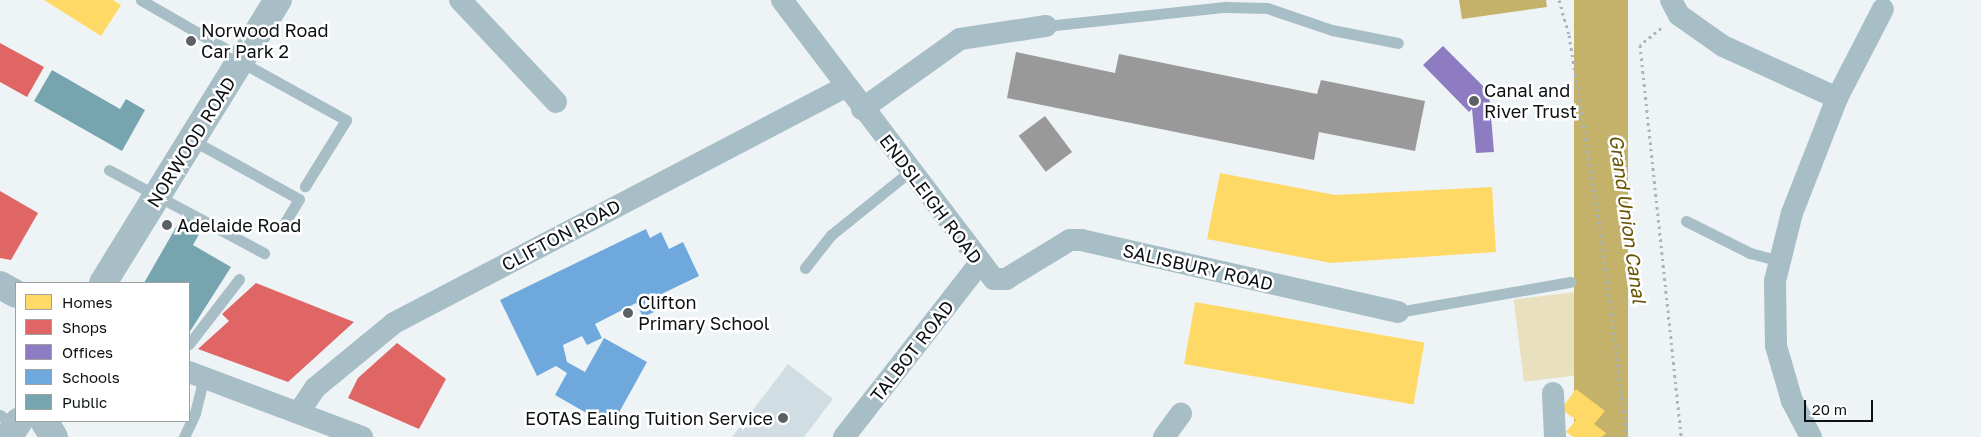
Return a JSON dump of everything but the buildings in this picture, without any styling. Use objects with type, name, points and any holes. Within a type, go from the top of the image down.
[{"type":"street","name":"NORWOOD ROAD","points":[[104,282],[278,0]]},
{"type":"street","points":[[460,0],[556,102]]},
{"type":"street","name":"ENDSLEIGH ROAD","points":[[782,0],[845,87],[979,264],[994,279],[1006,279]]},
{"type":"street","points":[[1675,8],[1723,46],[1837,98]]},
{"type":"street","points":[[1811,437],[1792,400],[1776,346],[1775,281],[1792,213],[1837,98],[1883,8]]},
{"type":"street","points":[[862,109],[960,39],[1046,26]]},
{"type":"street","name":"CLIFTON ROAD","points":[[299,412],[315,388],[394,323],[845,87]]},
{"type":"street","name":"SALISBURY ROAD","points":[[1006,279],[1070,240],[1081,240],[1398,312]]},
{"type":"street","name":"TALBOT ROAD","points":[[844,437],[979,264]]},
{"type":"street","points":[[0,285],[15,293]]},
{"type":"street","points":[[196,375],[362,437]]},
{"type":"street","points":[[1553,393],[1555,437]]},
{"type":"street","points":[[1164,437],[1181,414]]},
{"type":"street","points":[[45,422],[54,437]]},
{"type":"lane","points":[[141,0],[242,61],[346,120],[305,186]]},
{"type":"lane","points":[[1046,26],[1225,7],[1266,8],[1332,30],[1398,43]]},
{"type":"lane","points":[[192,140],[299,199],[284,224]]},
{"type":"lane","points":[[109,170],[264,253]]},
{"type":"lane","points":[[805,268],[831,235],[909,172]]},
{"type":"lane","points":[[1686,221],[1750,253],[1780,261]]},
{"type":"lane","points":[[190,343],[239,279]]},
{"type":"lane","points":[[1398,312],[1570,282]]},
{"type":"lane","points":[[184,437],[195,413],[196,375]]},
{"type":"path","points":[[1560,0],[1570,35],[1600,232],[1626,437]]},
{"type":"path","points":[[1675,8],[1640,44],[1681,437]]},
{"type":"shaded area","points":[[1599,289],[1609,371],[1524,382],[1514,299]]},
{"type":"water","points":[[1459,0],[1546,0],[1547,7],[1462,19]]},
{"type":"water","name":"Grand Union Canal","points":[[1574,0],[1628,0],[1628,437],[1574,437]]},
{"type":"place","name":"Norwood Road Car Park 2","points":[[191,41]]},
{"type":"place","name":"Canal and River Trust","points":[[1474,101]]},
{"type":"place","name":"Adelaide Road","points":[[167,225]]},
{"type":"place","name":"Clifton Primary School","points":[[628,313]]},
{"type":"place","name":"EOTAS Ealing Tuition Service","points":[[783,418]]}]
